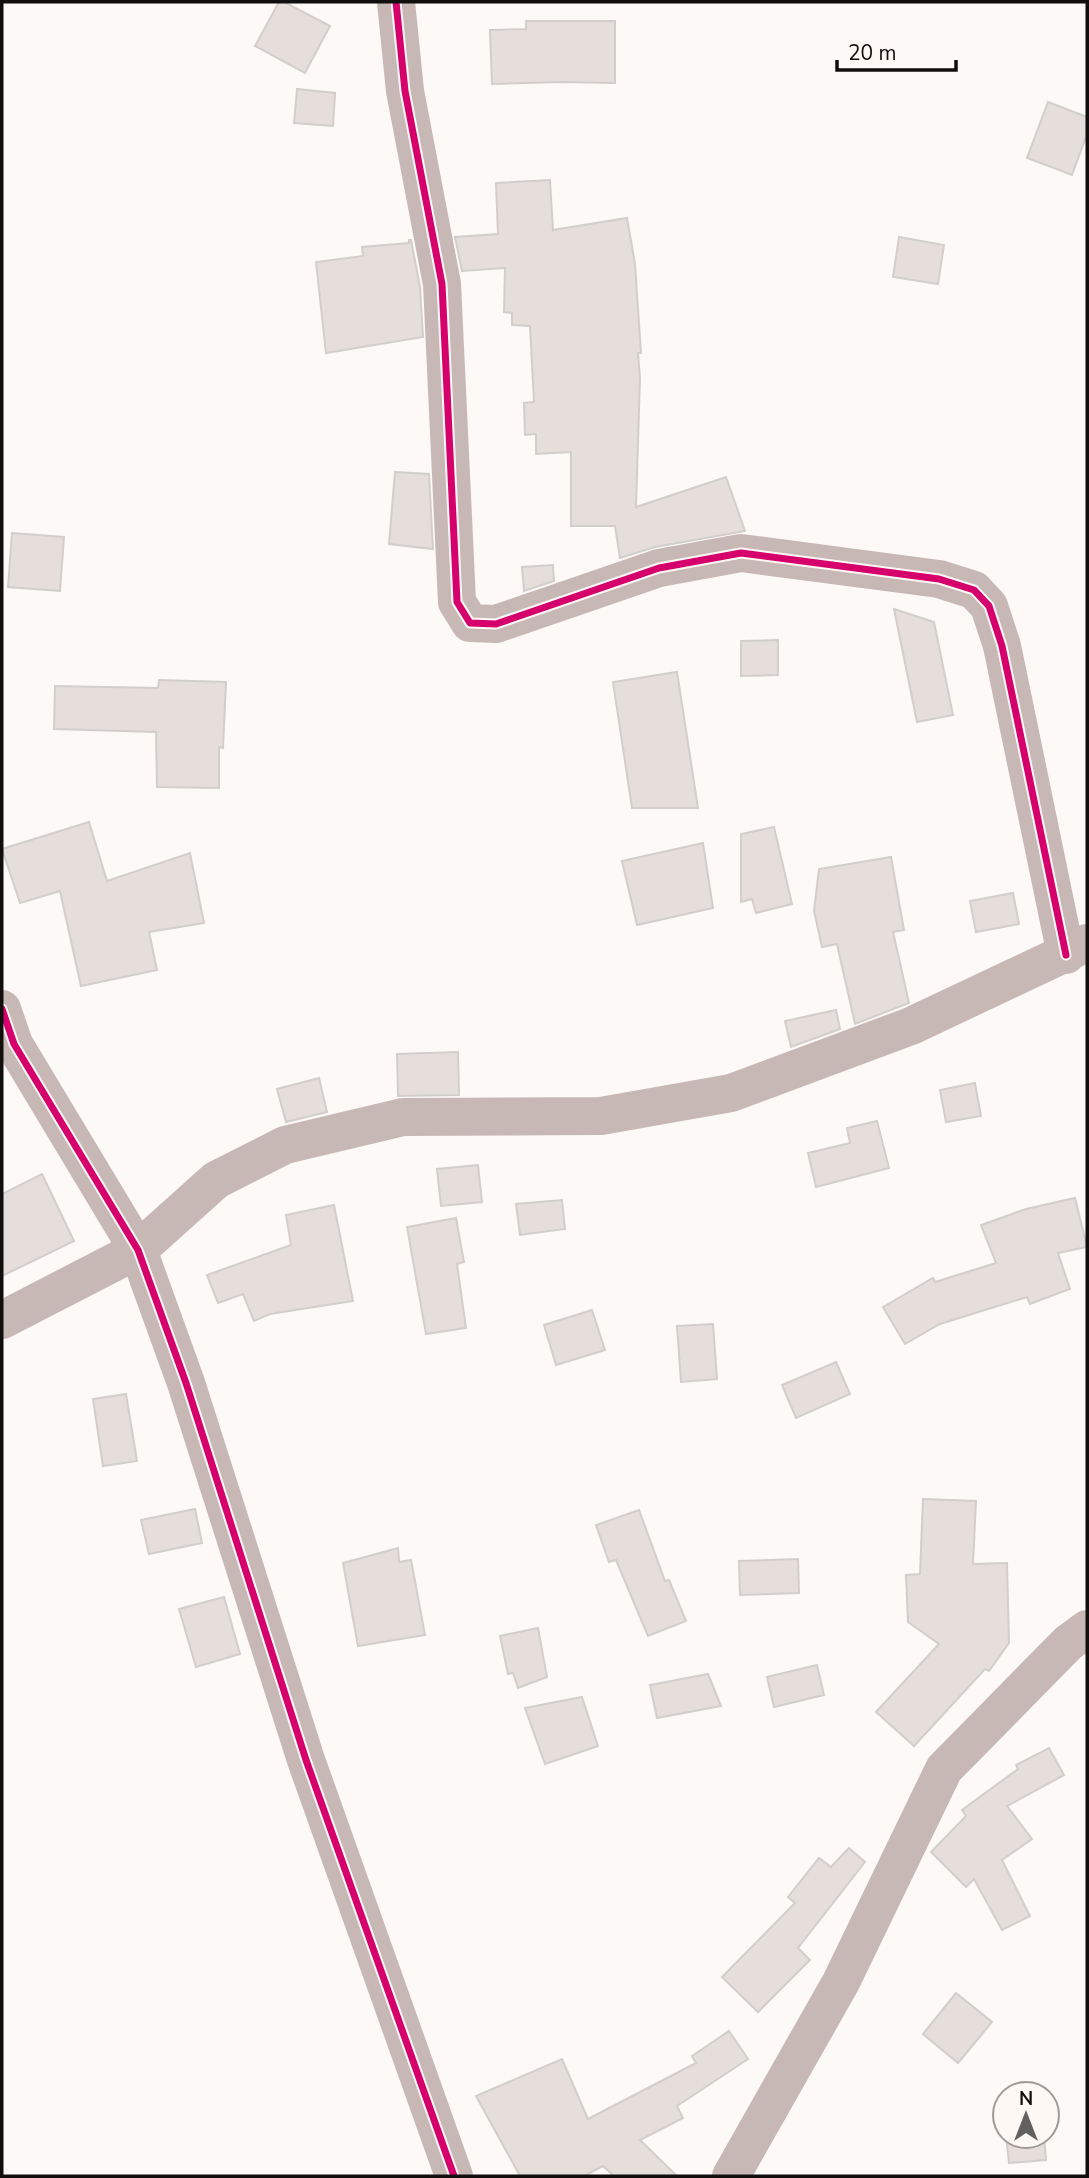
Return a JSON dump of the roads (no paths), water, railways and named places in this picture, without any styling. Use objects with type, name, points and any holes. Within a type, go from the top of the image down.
[{"type":"street","points":[[2,1320],[138,1250],[216,1180],[285,1145],[403,1117],[601,1116],[731,1093],[911,1026],[1076,949],[1002,646],[989,606],[974,590],[939,579],[741,553],[659,568],[496,624],[470,623],[457,601],[442,284],[405,91],[396,2]]},
{"type":"street","points":[[2,1009],[14,1044],[138,1250],[186,1383],[306,1760],[454,2176]]},
{"type":"street","points":[[731,2176],[841,1982],[944,1769],[1068,1643],[1087,1629]]}]
